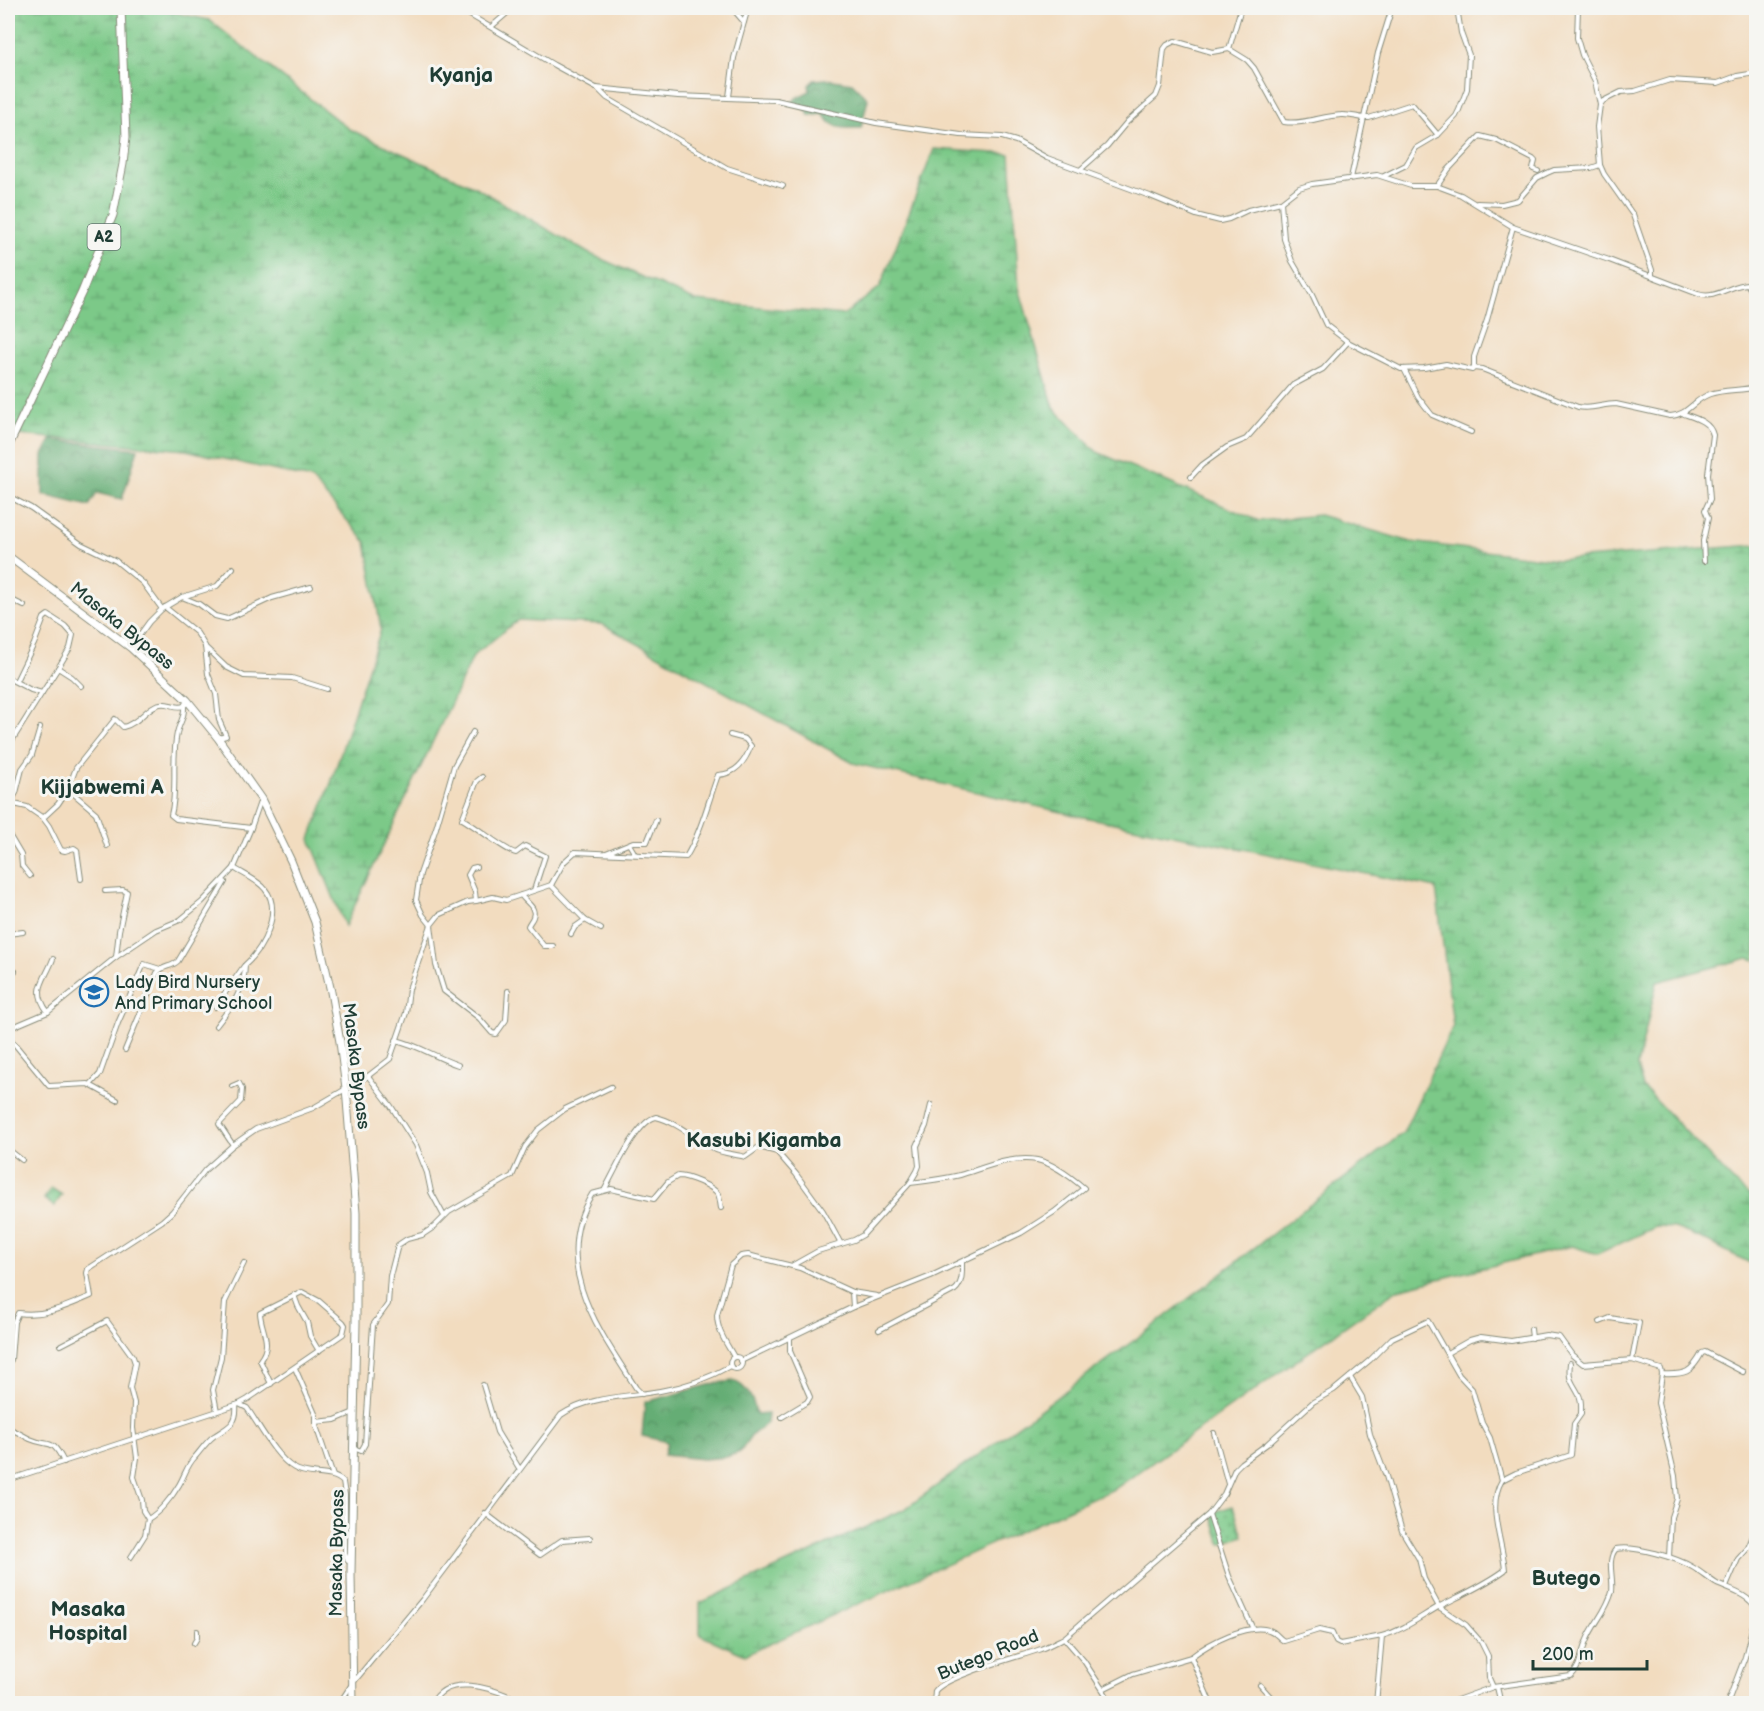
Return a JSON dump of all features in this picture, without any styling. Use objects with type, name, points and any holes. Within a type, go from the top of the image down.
[{"type":"highway","name":"A2","points":[[8,447],[82,292],[113,215],[126,137],[121,8]]},
{"type":"highway","name":"Masaka Bypass","points":[[8,556],[130,648],[218,738],[261,799],[291,861],[315,922],[331,992],[346,1088],[356,1213],[355,1408],[351,1558],[353,1704]]},
{"type":"street","points":[[458,8],[727,168],[783,186]]},
{"type":"street","points":[[491,27],[513,8]]},
{"type":"street","points":[[732,8],[744,22]]},
{"type":"street","points":[[729,98],[733,63],[748,8]]},
{"type":"street","points":[[1229,49],[1241,8]]},
{"type":"street","points":[[1351,178],[1378,53],[1392,8]]},
{"type":"street","points":[[596,88],[678,96],[787,102],[883,124],[962,135],[1002,137],[1016,141],[1047,158],[1211,220],[1224,221],[1248,210],[1281,202],[1305,186],[1351,178],[1383,176],[1406,165],[1416,148],[1438,135],[1456,117],[1467,89],[1469,55],[1461,33],[1457,8]]},
{"type":"street","points":[[1578,8],[1577,38],[1601,102],[1597,127],[1600,165],[1633,215],[1652,270],[1652,277]]},
{"type":"street","points":[[1080,170],[1156,96],[1160,86],[1162,56],[1167,45],[1175,41],[1212,52],[1229,49],[1247,60],[1254,68],[1284,122],[1293,123],[1340,115],[1351,115],[1363,119],[1412,104],[1438,135]]},
{"type":"street","points":[[1601,102],[1621,92],[1635,91],[1670,80],[1718,83],[1737,76],[1756,73]]},
{"type":"street","points":[[1437,186],[1480,136],[1496,140],[1533,159],[1535,161],[1533,169],[1538,171]]},
{"type":"street","points":[[1476,203],[1502,204],[1518,200],[1530,185],[1554,170],[1591,168],[1600,165]]},
{"type":"street","points":[[1383,176],[1411,186],[1437,186],[1448,189],[1476,203],[1514,227],[1704,296],[1747,284],[1756,297]]},
{"type":"street","points":[[1281,202],[1284,239],[1292,261],[1318,305],[1323,321],[1348,342],[1404,369],[1446,364],[1465,370],[1474,368],[1490,371],[1588,409],[1616,404],[1670,416],[1684,414],[1689,407],[1710,393],[1756,387]]},
{"type":"street","points":[[1474,368],[1474,357],[1514,227]]},
{"type":"street","points":[[1338,351],[1343,338]]},
{"type":"street","points":[[1191,477],[1202,465],[1227,447],[1246,439],[1288,389],[1323,369],[1348,342]]},
{"type":"street","points":[[1404,369],[1427,410],[1439,419],[1471,432]]},
{"type":"street","points":[[1684,414],[1704,423],[1711,429],[1713,435],[1708,474],[1710,499],[1705,510],[1708,518],[1703,541],[1704,561]]},
{"type":"street","points":[[8,496],[32,508],[81,544],[116,561],[146,587],[163,608],[197,633],[205,646],[226,667],[244,676],[292,678],[327,689]]},
{"type":"street","points":[[130,648],[149,622],[163,608],[182,597],[217,586],[233,568]]},
{"type":"street","points":[[182,597],[199,604],[215,616],[227,619],[272,598],[311,586]]},
{"type":"street","points":[[8,598],[24,606]]},
{"type":"street","points":[[8,747],[70,648],[73,635],[65,626],[48,615],[44,618],[16,681]]},
{"type":"street","points":[[205,646],[208,674],[216,693],[219,720],[225,736],[218,738]]},
{"type":"street","points":[[58,668],[81,686]]},
{"type":"street","points":[[8,678],[42,693]]},
{"type":"street","points":[[43,818],[58,804],[68,789],[76,768],[115,719],[123,727],[132,725],[156,705],[162,703],[176,707],[185,703],[184,717],[176,734],[174,798],[171,815],[176,819],[251,828]]},
{"type":"street","points":[[40,728],[32,755],[22,769],[15,796],[9,805],[27,807],[43,818],[61,850],[74,848],[77,850],[81,879]]},
{"type":"street","points":[[473,732],[454,766],[420,874],[416,900],[431,926],[436,965],[444,991],[449,997],[479,1018],[494,1034],[498,1033],[506,1020],[508,991]]},
{"type":"street","points":[[8,1363],[11,1360],[14,1322],[18,1313],[32,1315],[58,1310],[91,1296],[88,1269],[167,1216],[205,1170],[233,1145],[256,1129],[313,1108],[368,1076],[393,1057],[396,1040],[406,1013],[409,988],[431,926],[440,915],[468,902],[493,897],[506,900],[551,885],[564,862],[575,852],[686,857],[697,839],[718,775],[729,774],[738,767],[751,746],[746,739],[730,735]]},
{"type":"street","points":[[482,777],[477,781],[462,819],[482,830],[510,852],[516,853],[525,846],[544,856],[533,891]]},
{"type":"street","points":[[68,789],[96,813],[107,846]]},
{"type":"street","points":[[90,1085],[99,1074],[144,964],[160,969],[172,966],[178,961],[234,867],[261,799]]},
{"type":"street","points":[[605,853],[629,844],[647,842],[656,820]]},
{"type":"street","points":[[8,833],[21,855],[22,866],[30,876]]},
{"type":"street","points":[[629,844],[635,854]]},
{"type":"street","points":[[8,1029],[48,1011],[116,957],[156,930],[180,920],[202,902],[234,867]]},
{"type":"street","points":[[215,1007],[232,981],[256,956],[272,915],[271,901],[264,887],[234,867]]},
{"type":"street","points":[[476,867],[472,868],[468,875],[476,901]]},
{"type":"street","points":[[551,885],[585,920],[602,929]]},
{"type":"street","points":[[105,891],[123,890],[127,892],[116,957]]},
{"type":"street","points":[[521,895],[534,911],[528,926],[544,946],[553,946]]},
{"type":"street","points":[[571,934],[575,927],[585,920]]},
{"type":"street","points":[[8,934],[23,932]]},
{"type":"street","points":[[48,1011],[42,1003],[39,989],[53,958]]},
{"type":"street","points":[[216,1026],[236,1000],[241,988],[245,965]]},
{"type":"street","points":[[8,967],[15,971]]},
{"type":"street","points":[[125,1050],[160,969]]},
{"type":"street","points":[[8,1036],[49,1086],[90,1085],[117,1100]]},
{"type":"street","points":[[396,1040],[458,1065]]},
{"type":"street","points":[[368,1076],[416,1145],[427,1173],[431,1192],[445,1216]]},
{"type":"street","points":[[232,1086],[240,1083],[241,1101],[219,1124],[233,1145]]},
{"type":"street","points":[[354,1448],[361,1451],[365,1444],[373,1325],[387,1304],[396,1251],[402,1241],[428,1231],[438,1225],[449,1212],[512,1176],[530,1139],[555,1116],[611,1087]]},
{"type":"street","points":[[793,1266],[818,1251],[863,1235],[910,1182],[919,1166],[917,1146],[926,1126],[931,1105]]},
{"type":"street","points":[[605,1189],[638,1130],[650,1118],[662,1119],[725,1153],[745,1157],[759,1147],[775,1151],[810,1191],[841,1244]]},
{"type":"street","points":[[8,1149],[22,1160]]},
{"type":"street","points":[[878,1296],[852,1292],[793,1266],[748,1255],[741,1257],[731,1265],[720,1303],[717,1324],[734,1358],[741,1361],[852,1307],[931,1276],[1021,1233],[1054,1212],[1084,1188],[1052,1166],[1039,1160],[1027,1159],[1014,1160],[947,1178],[910,1182]]},
{"type":"street","points":[[643,1394],[636,1388],[590,1313],[577,1275],[576,1244],[581,1221],[592,1194],[605,1189],[617,1189],[654,1199],[673,1178],[683,1176],[716,1192],[721,1208]]},
{"type":"street","points":[[879,1330],[955,1290],[961,1278],[962,1262]]},
{"type":"street","points":[[217,1411],[213,1390],[220,1364],[225,1302],[244,1263]]},
{"type":"street","points":[[8,1480],[248,1399],[271,1384],[295,1368],[320,1351],[343,1334],[345,1325],[318,1301],[302,1292],[260,1315],[267,1342],[260,1360],[271,1384]]},
{"type":"street","points":[[852,1292],[852,1307]]},
{"type":"street","points":[[294,1295],[308,1323],[310,1336],[320,1351]]},
{"type":"street","points":[[1600,1322],[1610,1318],[1639,1323],[1632,1360]]},
{"type":"street","name":"Butego Road","points":[[934,1704],[935,1691],[944,1683],[1041,1649],[1064,1638],[1209,1514],[1219,1502],[1234,1469],[1267,1444],[1313,1401],[1334,1390],[1350,1377],[1392,1338],[1428,1321],[1447,1353]]},
{"type":"street","points":[[61,1345],[105,1322],[109,1323],[135,1363],[130,1388],[134,1402],[133,1428],[137,1458],[134,1477],[143,1511],[148,1519],[144,1535],[131,1557]]},
{"type":"street","points":[[1531,1329],[1532,1338]]},
{"type":"street","points":[[1103,1689],[1133,1674],[1191,1657],[1210,1644],[1252,1627],[1270,1630],[1284,1641],[1319,1630],[1329,1632],[1340,1644],[1382,1635],[1414,1623],[1439,1607],[1472,1592],[1505,1570],[1496,1495],[1502,1480],[1472,1389],[1459,1375],[1447,1353],[1470,1340],[1481,1337],[1511,1341],[1546,1335],[1559,1337],[1572,1355],[1583,1364],[1632,1360],[1661,1369],[1658,1403],[1675,1476],[1677,1498],[1671,1517],[1670,1557]]},
{"type":"street","points":[[782,1417],[807,1402],[810,1397],[790,1351],[790,1338]]},
{"type":"street","points":[[779,1343],[790,1351]]},
{"type":"street","points":[[1662,1374],[1688,1373],[1705,1352],[1743,1372]]},
{"type":"street","points":[[730,1366],[730,1361],[734,1358]]},
{"type":"street","points":[[730,1366],[737,1370],[741,1366],[741,1361]]},
{"type":"street","points":[[1502,1480],[1516,1473],[1571,1455],[1574,1424],[1581,1414],[1578,1394],[1569,1378],[1570,1363]]},
{"type":"street","points":[[339,1704],[352,1684],[422,1600],[556,1419],[567,1410],[588,1403],[670,1389],[730,1366]]},
{"type":"street","points":[[295,1368],[311,1401],[333,1476]]},
{"type":"street","points":[[1350,1377],[1362,1397],[1370,1434],[1383,1467],[1400,1526],[1419,1559],[1424,1578],[1439,1607],[1466,1625],[1481,1642],[1488,1656],[1489,1678],[1501,1704]]},
{"type":"street","points":[[483,1385],[497,1432],[519,1468]]},
{"type":"street","points":[[634,1396],[636,1388]]},
{"type":"street","points":[[247,1408],[248,1399]]},
{"type":"street","points":[[238,1404],[247,1408],[287,1463],[298,1470],[341,1479],[345,1486],[345,1554],[348,1561],[351,1558]]},
{"type":"street","points":[[148,1519],[155,1515],[172,1496],[180,1484],[187,1465],[213,1437],[232,1426],[238,1404]]},
{"type":"street","points":[[316,1422],[343,1417],[353,1413],[355,1408]]},
{"type":"street","points":[[8,1428],[32,1440],[49,1442],[54,1445],[64,1462]]},
{"type":"street","points":[[1214,1433],[1228,1485]]},
{"type":"street","points":[[485,1513],[540,1555],[562,1540],[590,1538]]},
{"type":"street","points":[[1209,1514],[1228,1576],[1252,1627]]},
{"type":"street","points":[[1726,1587],[1756,1529]]},
{"type":"street","points":[[1446,1704],[1495,1687],[1571,1676],[1575,1673],[1586,1641],[1606,1609],[1612,1588],[1611,1557],[1616,1549],[1623,1548],[1670,1557],[1693,1567],[1756,1608],[1745,1657],[1727,1704]]},
{"type":"street","points":[[194,1643],[197,1631]]},
{"type":"street","points":[[1376,1704],[1382,1635]]},
{"type":"street","points":[[1064,1638],[1084,1661],[1112,1704]]},
{"type":"street","points":[[1191,1657],[1211,1704]]},
{"type":"street","points":[[1260,1685],[1277,1704]]},
{"type":"street","points":[[432,1704],[436,1696],[450,1688],[473,1686],[504,1694],[513,1698],[515,1704]]},
{"type":"green space","points":[[8,8],[153,8],[209,20],[349,129],[477,188],[588,253],[696,301],[844,315],[880,287],[934,149],[1010,154],[1019,288],[1054,408],[1097,452],[1259,521],[1319,515],[1411,542],[1557,560],[1756,545],[1756,960],[1748,958],[1657,982],[1637,1066],[1643,1087],[1735,1183],[1756,1201],[1756,1266],[1675,1228],[1656,1227],[1597,1254],[1572,1246],[1398,1289],[1116,1488],[745,1655],[700,1635],[700,1603],[905,1509],[1144,1333],[1403,1133],[1453,1026],[1436,888],[1074,815],[853,763],[602,624],[518,620],[474,655],[345,926],[310,839],[331,783],[381,629],[366,542],[311,479],[186,450],[8,434]]},
{"type":"green space","points":[[827,79],[852,83],[868,99],[861,128],[844,128],[835,125],[823,114],[809,116],[807,110],[792,103],[796,98],[810,91],[809,85],[814,80]]},
{"type":"green space","points":[[51,440],[138,449],[122,499],[97,493],[89,506],[43,495],[43,455]]},
{"type":"green space","points":[[51,1188],[62,1195],[54,1206],[44,1199]]},
{"type":"green space","points":[[733,1381],[742,1386],[749,1395],[756,1415],[768,1414],[767,1423],[752,1435],[740,1452],[726,1457],[703,1459],[664,1455],[667,1442],[642,1436],[645,1402],[716,1383]]},
{"type":"green space","points":[[1233,1506],[1243,1536],[1221,1544],[1211,1513]]},
{"type":"place","name":"Lady Bird Nursery And Primary School","points":[[94,992]]},
{"type":"district","name":"Kyanja","points":[[461,75]]},
{"type":"district","name":"Kijjabwemi A","points":[[102,787]]},
{"type":"district","name":"Kasubi Kigamba","points":[[764,1140]]},
{"type":"district","name":"Butego","points":[[1566,1578]]},
{"type":"district","name":"Masaka Hospital","points":[[88,1621]]}]
